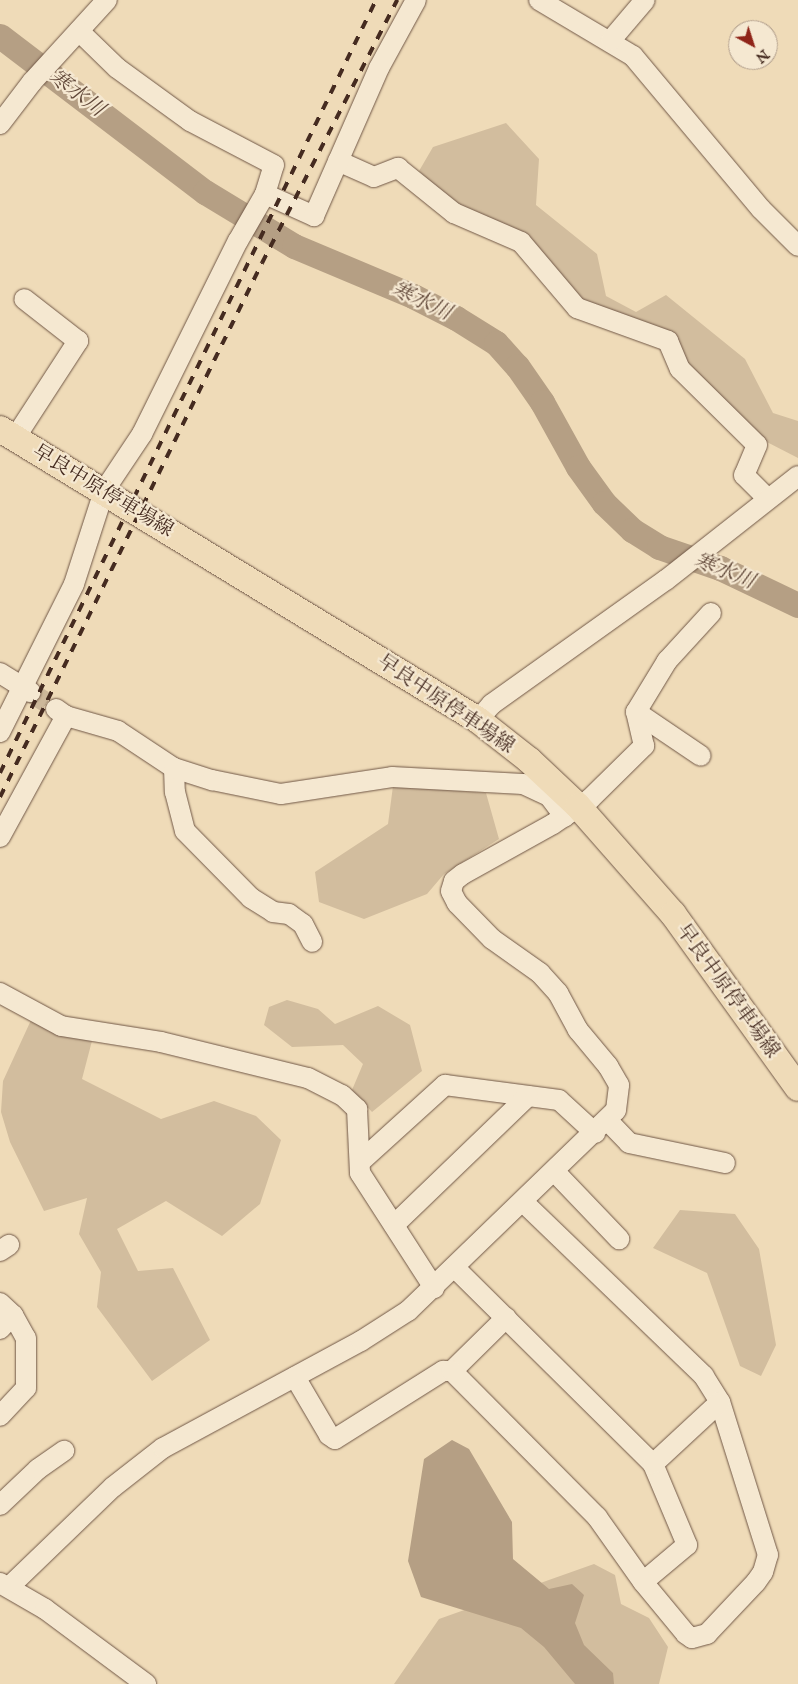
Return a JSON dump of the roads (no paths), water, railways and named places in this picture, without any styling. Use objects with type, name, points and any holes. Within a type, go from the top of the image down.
[{"type":"main road","name":"早良中原停車場線","points":[[8,433],[478,720],[529,760],[571,811],[672,914],[798,1088]]},
{"type":"street","points":[[0,124],[32,82],[107,0]]},
{"type":"street","points":[[265,194],[314,216],[379,68],[416,0]]},
{"type":"street","points":[[539,0],[611,40],[648,72],[755,202],[798,246]]},
{"type":"street","points":[[611,40],[645,0]]},
{"type":"street","points":[[0,732],[26,689],[74,584],[104,491],[142,434],[238,241],[265,194],[274,164],[190,121],[117,68],[79,31]]},
{"type":"street","points":[[338,161],[374,177],[398,168],[454,213],[521,242],[577,308],[668,341],[680,369],[757,445],[744,475],[768,499]]},
{"type":"street","points":[[8,433],[78,341],[24,299]]},
{"type":"street","points":[[478,720],[492,704],[666,580],[798,476]]},
{"type":"street","points":[[146,1684],[45,1609],[5,1585],[113,1487],[163,1448],[386,1326],[434,1288],[555,1172],[616,1110],[618,1085],[608,1066],[578,1030],[558,993],[540,973],[492,939],[457,903],[451,891],[454,881],[463,874],[590,799],[644,746],[636,712],[667,661],[711,613]]},
{"type":"street","points":[[0,673],[26,689]]},
{"type":"street","points":[[0,837],[61,712],[118,731],[174,768],[212,780],[281,794],[392,777],[523,784],[549,796],[571,811]]},
{"type":"street","points":[[636,712],[701,756]]},
{"type":"street","points":[[174,768],[175,792],[185,831],[251,898],[273,912],[289,914],[302,924],[312,942]]},
{"type":"street","points":[[0,993],[61,1026],[161,1042],[308,1078],[342,1095],[357,1109],[360,1173],[434,1288]]},
{"type":"street","points":[[360,1162],[445,1085],[560,1100],[629,1143],[725,1163]]},
{"type":"street","points":[[394,1226],[528,1096]]},
{"type":"street","points":[[555,1172],[619,1239]]},
{"type":"street","points":[[452,1371],[597,1517],[643,1582],[692,1638],[707,1634],[763,1572],[768,1555],[766,1542],[720,1402],[704,1376],[523,1202]]},
{"type":"street","points":[[455,1268],[654,1464],[687,1545],[643,1582]]},
{"type":"street","points":[[0,1416],[26,1388],[26,1338],[4,1316]]},
{"type":"street","points":[[295,1377],[329,1436],[335,1439],[443,1371],[452,1371],[506,1318]]},
{"type":"street","points":[[654,1464],[720,1402]]},
{"type":"street","points":[[0,1505],[38,1469],[64,1451]]},
{"type":"waterway","name":"寒水川","points":[[0,36],[205,192],[294,246],[413,296],[456,318],[496,343],[517,366],[542,402],[578,467],[604,503],[632,530],[659,547],[720,568],[798,605]]},
{"type":"tunnel","points":[[30,692],[56,709]]},
{"type":"railway","points":[[0,773],[376,0]]},
{"type":"railway","points":[[0,797],[262,263],[397,0]]}]
